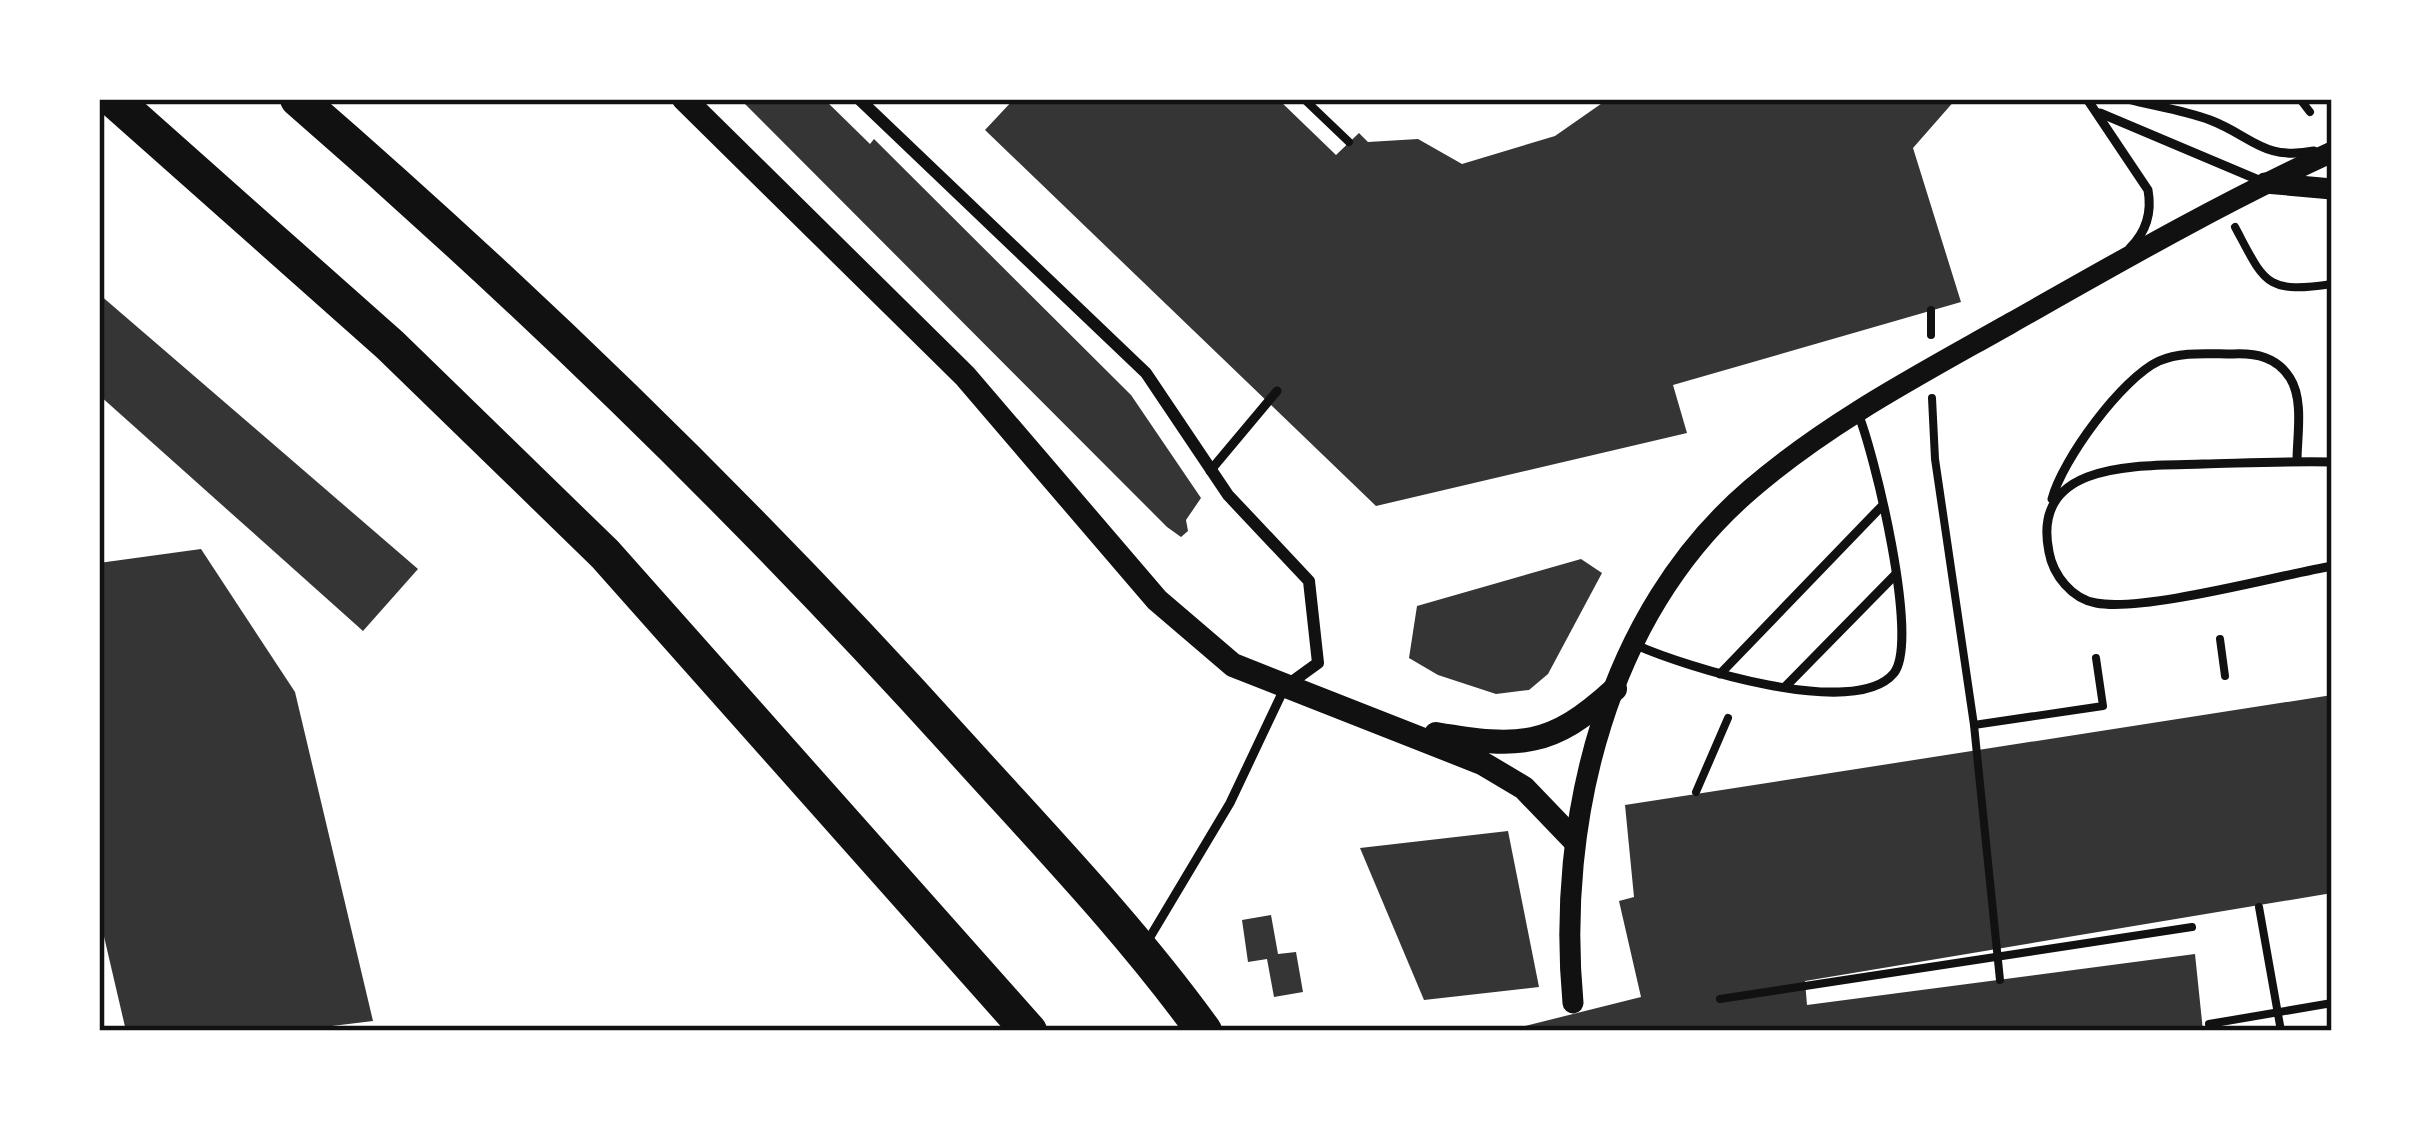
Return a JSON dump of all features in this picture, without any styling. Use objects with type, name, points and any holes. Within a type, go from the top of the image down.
[{"type":"highway","points":[[113,99],[391,345],[605,554],[1029,1031]]},
{"type":"highway","points":[[298,99],[460,239],[687,458],[865,641],[1144,947],[1204,1031]]},
{"type":"highway","points":[[952,942],[1008,1031]]},
{"type":"main road","points":[[683,99],[965,376],[1157,600],[1233,665],[1398,728],[1524,788],[1573,839]]},
{"type":"main road","points":[[1398,728],[1488,743],[1528,743],[1583,718],[1615,689]]},
{"type":"street","points":[[859,99],[1146,374],[1210,471],[1309,581],[1318,663],[1284,688]]},
{"type":"street","points":[[1573,1003],[1568,915],[1573,839],[1584,780],[1615,689],[1636,645],[1665,592],[1722,516],[1857,411],[2109,268],[2332,150]]},
{"type":"street","points":[[2264,183],[2332,189]]},
{"type":"lane","points":[[2087,99],[2148,190],[2151,206],[2141,237],[2109,268]]},
{"type":"lane","points":[[2127,99],[2212,121],[2258,149],[2292,155],[2332,150]]},
{"type":"lane","points":[[2100,113],[2264,183]]},
{"type":"lane","points":[[2297,461],[2292,380],[2276,361],[2253,353],[2174,355],[2141,372],[2076,448],[2057,479],[2049,510],[2051,563],[2072,593],[2096,603],[2128,604],[2332,566]]},
{"type":"lane","points":[[1210,471],[1277,392]]},
{"type":"lane","points":[[1636,645],[1684,667],[1784,687],[1835,692],[1885,680],[1894,672],[1902,647],[1895,575],[1870,441],[1857,411]]},
{"type":"lane","points":[[2049,510],[2070,484],[2098,470],[2332,462]]},
{"type":"lane","points":[[1720,674],[1881,507]]},
{"type":"lane","points":[[1784,687],[1895,575]]},
{"type":"lane","points":[[1144,947],[1230,803],[1284,688]]},
{"type":"path","points":[[1304,99],[1349,142]]},
{"type":"path","points":[[2244,243],[2259,276],[2278,287],[2332,284]]},
{"type":"path","points":[[1931,310],[1931,351]]},
{"type":"path","points":[[1932,394],[1946,557],[1974,725],[2000,980]]},
{"type":"path","points":[[2220,639],[2224,676]]},
{"type":"path","points":[[1974,725],[2103,706],[2096,658]]},
{"type":"path","points":[[1696,792],[1728,718]]},
{"type":"path","points":[[2259,907],[2281,1031]]},
{"type":"path","points":[[1720,999],[2192,927]]},
{"type":"path","points":[[2209,1024],[2332,1003]]},
{"type":"building","points":[[740,99],[824,99],[870,144],[874,139],[1131,395],[1201,498],[1186,520],[1188,531],[1181,537],[1167,527]]},
{"type":"building","points":[[1014,99],[1278,99],[1336,155],[1359,133],[1368,142],[1418,139],[1462,164],[1555,136],[1608,99],[1956,99],[1913,148],[1961,302],[1673,385],[1687,433],[1376,506],[985,130]]},
{"type":"building","points":[[99,294],[418,569],[363,631],[99,395]]},
{"type":"building","points":[[201,549],[295,692],[373,1021],[291,1031],[126,1031],[99,915],[99,563]]},
{"type":"building","points":[[1581,559],[1602,573],[1548,674],[1529,690],[1496,694],[1438,675],[1409,658],[1417,606]]},
{"type":"building","points":[[2332,695],[2332,893],[1805,981],[1807,1005],[2195,954],[2203,1031],[1505,1031],[1641,997],[1619,901],[1634,897],[1625,805]]},
{"type":"building","points":[[1508,831],[1539,987],[1424,1000],[1360,848]]},
{"type":"building","points":[[1271,915],[1278,954],[1296,952],[1303,992],[1274,997],[1267,959],[1248,962],[1242,920]]}]
